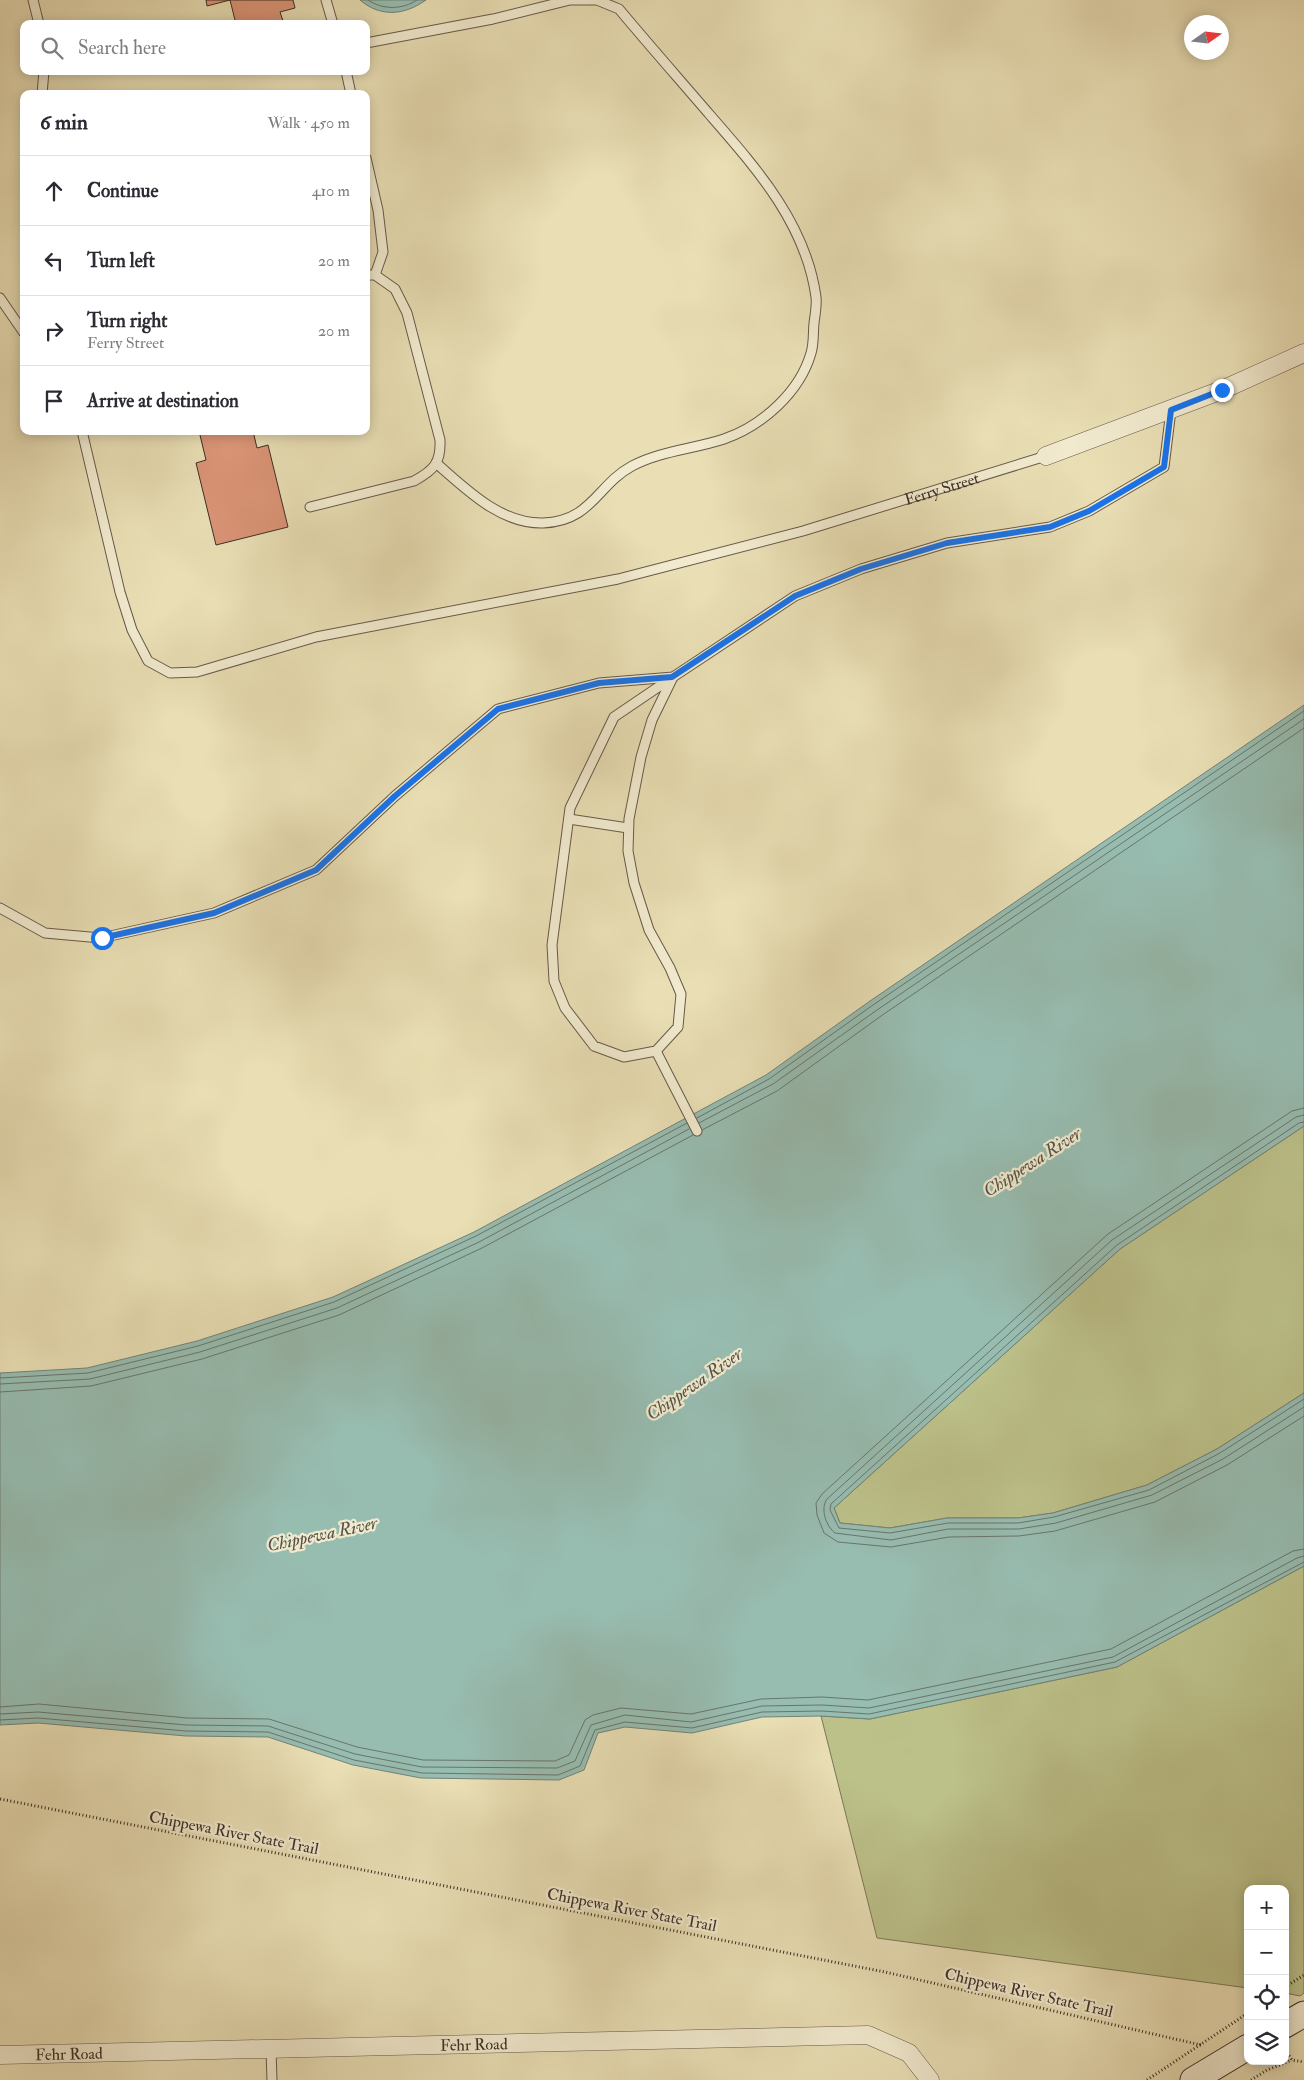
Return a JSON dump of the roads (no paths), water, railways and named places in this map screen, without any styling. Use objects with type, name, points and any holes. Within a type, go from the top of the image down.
[{"type":"street","name":"Ferry Street","points":[[1046,456],[1222,390],[1304,353]]},
{"type":"street","points":[[1289,2023],[1304,2014]]},
{"type":"street","name":"Fehr Road","points":[[0,2055],[868,2035],[909,2053],[930,2080]]},
{"type":"street","points":[[1194,2080],[1244,2049]]},
{"type":"lane","points":[[33,0],[38,20]]},
{"type":"lane","points":[[326,0],[332,20]]},
{"type":"lane","points":[[370,42],[493,19],[570,0],[597,0],[620,9],[762,177],[792,222],[810,264],[816,300],[811,352],[799,383],[772,410],[747,429],[725,439],[640,462],[620,473],[584,511],[563,520],[544,523],[520,521],[480,501],[436,463]]},
{"type":"lane","points":[[42,90],[44,75]]},
{"type":"lane","points":[[347,75],[350,90]]},
{"type":"lane","points":[[310,507],[414,481],[428,473],[441,456],[440,440],[407,313],[395,289],[370,275],[383,252],[378,210],[370,175]]},
{"type":"lane","points":[[0,298],[20,327]]},
{"type":"lane","points":[[672,677],[652,720],[641,757],[633,790],[628,828],[628,851],[649,930],[670,968],[680,994],[678,1027],[656,1051],[624,1057],[594,1046],[565,1008],[554,981],[552,945],[570,808],[614,717],[672,677],[795,596],[861,569],[947,543],[1050,527],[1089,511],[1164,467],[1171,410]]},
{"type":"lane","name":"Ferry Street","points":[[83,435],[120,592],[132,630],[148,661],[170,673],[197,672],[316,637],[567,588],[618,580],[803,531],[1046,456]]},
{"type":"lane","points":[[0,908],[45,934],[102,938],[214,913],[316,870],[395,796],[498,709],[599,683],[672,677]]},
{"type":"lane","points":[[569,820],[628,828]]},
{"type":"lane","points":[[656,1051],[697,1132]]},
{"type":"lane","points":[[271,2050],[272,2080]]},
{"type":"water","points":[[360,0],[426,0],[410,9],[385,12],[376,10]]},
{"type":"water","name":"Chippewa River","points":[[1304,705],[1304,1126],[1120,1249],[834,1508],[840,1523],[890,1528],[947,1518],[1018,1518],[1053,1513],[1147,1485],[1217,1449],[1304,1393],[1304,1566],[1117,1667],[870,1719],[821,1716],[762,1717],[692,1733],[625,1727],[598,1733],[584,1770],[559,1780],[421,1778],[353,1765],[268,1737],[186,1736],[38,1723],[0,1725],[0,1373],[87,1368],[197,1341],[333,1297],[474,1232],[766,1075],[870,1001]]}]
